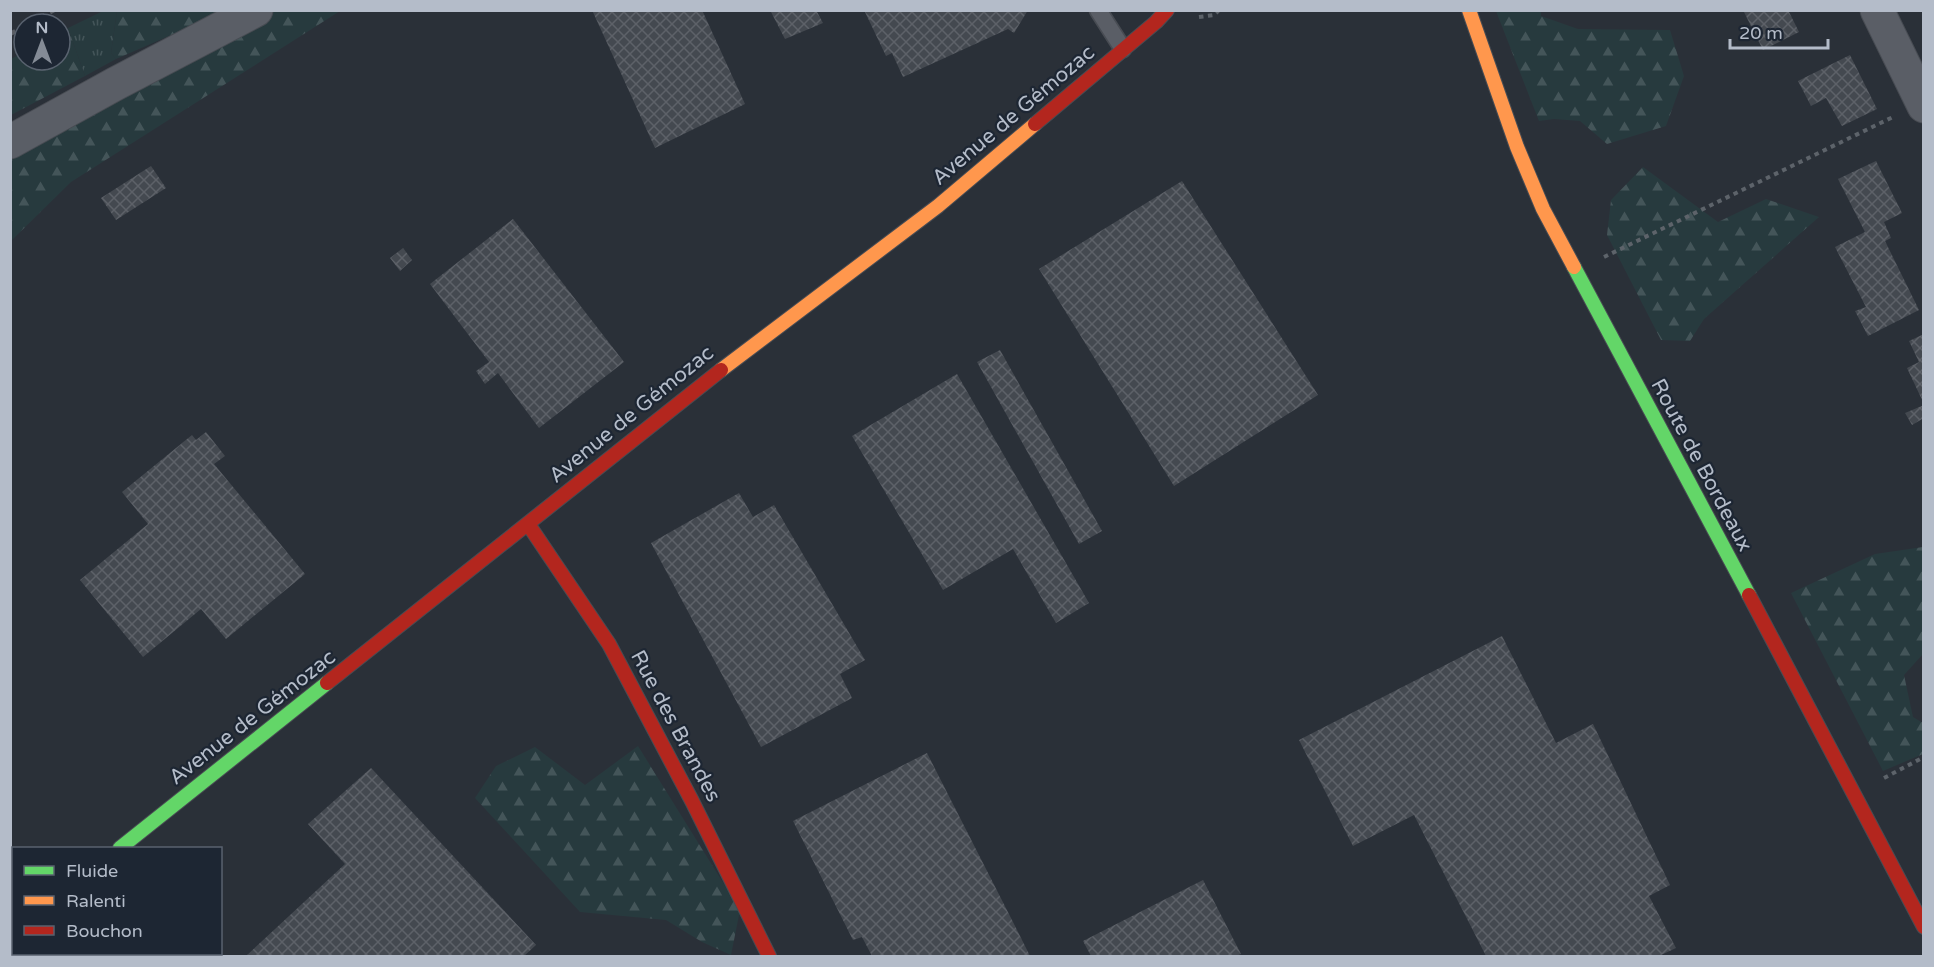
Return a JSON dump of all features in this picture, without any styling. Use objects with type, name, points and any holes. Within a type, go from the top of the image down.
[{"type":"main road","name":"Avenue de Gémozac","points":[[123,847],[766,334],[938,206],[1156,22],[1167,10]]},
{"type":"main road","name":"Route de Bordeaux","points":[[1469,10],[1517,147],[1543,209],[1855,794],[1923,927]]},
{"type":"main road","name":"Rue des Brandes","points":[[528,524],[539,537],[609,644],[692,801],[769,957]]},
{"type":"street","points":[[10,142],[256,10]]},
{"type":"street","points":[[1877,10],[1923,104]]},
{"type":"lane","points":[[1098,10],[1123,50]]},
{"type":"path","points":[[1575,271],[1923,104]]},
{"type":"path","points":[[1855,794],[1923,757]]},
{"type":"green space","points":[[103,11],[117,11],[111,53],[116,59],[85,76],[72,39],[72,26]]},
{"type":"green space","points":[[117,11],[218,11],[208,19],[116,59],[111,53]]},
{"type":"green space","points":[[276,11],[340,11],[71,182],[11,241],[10,153]]},
{"type":"green space","points":[[1496,11],[1541,11],[1541,16],[1578,29],[1670,30],[1684,76],[1666,126],[1607,144],[1580,121],[1554,119],[1539,121]]},
{"type":"green space","points":[[72,39],[85,76],[11,115],[11,59],[12,72],[72,72]]},
{"type":"green space","points":[[1643,167],[1718,222],[1766,199],[1819,217],[1704,319],[1690,341],[1661,340],[1607,235],[1611,200]]},
{"type":"green space","points":[[1923,547],[1923,654],[1904,675],[1913,717],[1923,723],[1923,754],[1883,771],[1791,593],[1875,554]]},
{"type":"green space","points":[[638,746],[740,910],[731,955],[702,942],[666,920],[580,912],[475,798],[496,766],[535,747],[585,785]]},
{"type":"building","points":[[592,10],[702,10],[745,104],[655,148]]},
{"type":"building","points":[[770,10],[816,10],[823,23],[785,39]]},
{"type":"building","points":[[864,10],[1028,10],[1014,33],[1008,29],[903,77],[892,53],[886,56]]},
{"type":"building","points":[[1743,10],[1788,10],[1799,32],[1763,50]]},
{"type":"building","points":[[1850,55],[1877,109],[1842,126],[1826,98],[1811,106],[1798,81]]},
{"type":"building","points":[[1876,161],[1902,213],[1884,222],[1891,238],[1885,241],[1919,310],[1868,336],[1855,311],[1866,307],[1835,247],[1865,232],[1838,179]]},
{"type":"building","points":[[151,166],[166,188],[116,220],[101,198]]},
{"type":"building","points":[[1182,181],[1318,395],[1174,486],[1039,269]]},
{"type":"building","points":[[513,219],[624,362],[539,428],[498,373],[485,384],[476,371],[489,362],[430,284]]},
{"type":"building","points":[[403,248],[412,260],[400,271],[390,258]]},
{"type":"building","points":[[1924,334],[1924,404],[1907,368],[1919,362],[1909,341]]},
{"type":"building","points":[[1000,350],[1102,531],[1079,544],[977,362]]},
{"type":"building","points":[[957,374],[1089,603],[1056,623],[1013,549],[943,590],[852,436]]},
{"type":"building","points":[[1924,405],[1924,418],[1912,425],[1905,413]]},
{"type":"building","points":[[206,432],[225,456],[214,464],[305,574],[226,639],[201,609],[143,657],[80,580],[148,524],[122,492],[192,435],[196,440]]},
{"type":"building","points":[[739,493],[753,517],[774,505],[865,660],[840,674],[852,698],[761,747],[651,543]]},
{"type":"building","points":[[1502,636],[1556,743],[1593,724],[1670,885],[1649,896],[1676,948],[1659,956],[1486,956],[1414,815],[1353,846],[1299,740]]},
{"type":"building","points":[[927,753],[1030,956],[872,956],[862,937],[853,940],[793,821]]},
{"type":"building","points":[[371,768],[536,945],[524,956],[246,956],[345,864],[308,824]]},
{"type":"building","points":[[1203,880],[1241,954],[1236,956],[1091,956],[1083,941]]},
{"type":"railway","points":[[50,12],[54,10]]},
{"type":"traffic: fast","points":[[1574,267],[1749,595]]},
{"type":"traffic: fast","points":[[121,847],[327,683]]},
{"type":"traffic: slow","points":[[1469,10],[1517,147],[1543,209],[1574,267]]},
{"type":"traffic: slow","points":[[721,370],[938,206],[1035,124]]},
{"type":"traffic: jam","points":[[1035,124],[1156,22],[1167,10]]},
{"type":"traffic: jam","points":[[327,683],[721,370]]},
{"type":"traffic: jam","points":[[528,524],[609,644],[692,801],[769,956]]},
{"type":"traffic: jam","points":[[1749,595],[1924,927]]}]
